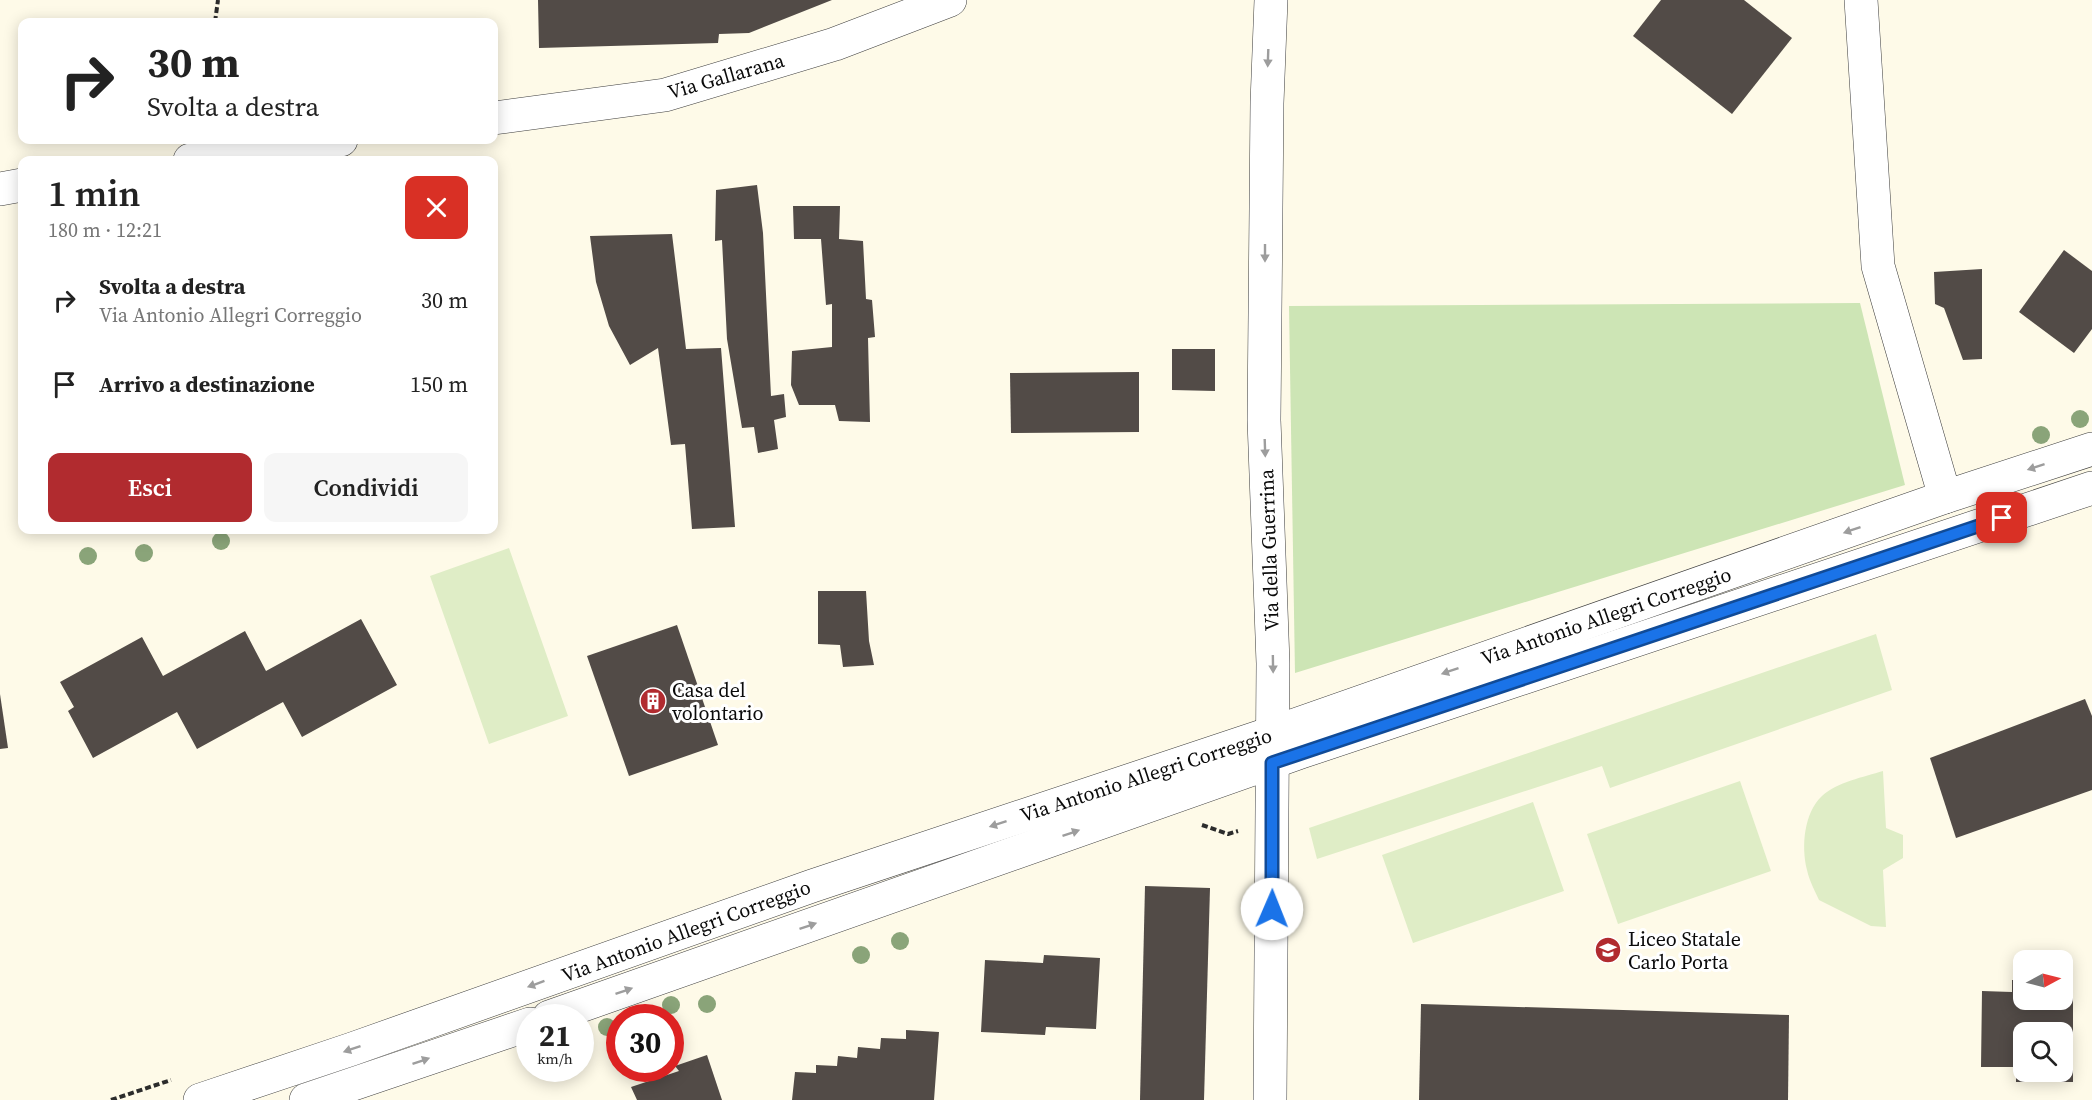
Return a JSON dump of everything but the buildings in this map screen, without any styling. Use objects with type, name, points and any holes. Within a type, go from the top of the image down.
[{"type":"street","name":"Via Gallarana","points":[[498,117],[665,95],[835,44],[950,0]]},
{"type":"street","name":"Via della Guerrina","points":[[1270,0],[1264,420],[1273,663],[1270,1100]]},
{"type":"street","points":[[1861,0],[1870,111],[1878,266],[1946,497]]},
{"type":"street","points":[[220,156],[311,144]]},
{"type":"street","points":[[0,189],[18,186]]},
{"type":"street","name":"Via Antonio Allegri Correggio","points":[[584,1004],[1946,497],[2092,449]]},
{"type":"street","name":"Via Antonio Allegri Correggio","points":[[200,1100],[364,1045],[812,886],[1272,748],[2092,488]]},
{"type":"street","points":[[306,1100],[516,1029]]},
{"type":"path","points":[[216,18],[218,0]]},
{"type":"green space","points":[[1860,303],[1905,485],[1295,673],[1289,306]]},
{"type":"green space","points":[[509,548],[568,716],[489,744],[430,576]]},
{"type":"green space","points":[[1876,634],[1892,690],[1610,788],[1602,766],[1317,859],[1309,828]]},
{"type":"green space","points":[[1883,771],[1886,828],[1903,835],[1903,858],[1883,870],[1886,927],[1871,926],[1819,900],[1808,874],[1804,851],[1811,811],[1822,796],[1843,784]]},
{"type":"green space","points":[[1740,781],[1771,871],[1618,924],[1587,834]]},
{"type":"green space","points":[[1533,802],[1564,891],[1413,943],[1382,855]]},
{"type":"place","name":"Casa del volontario","points":[[653,701]]},
{"type":"place","name":"Liceo Statale Carlo Porta","points":[[1608,950]]},
{"type":"route","points":[[1272,909],[1272,763],[2002,518]]}]
